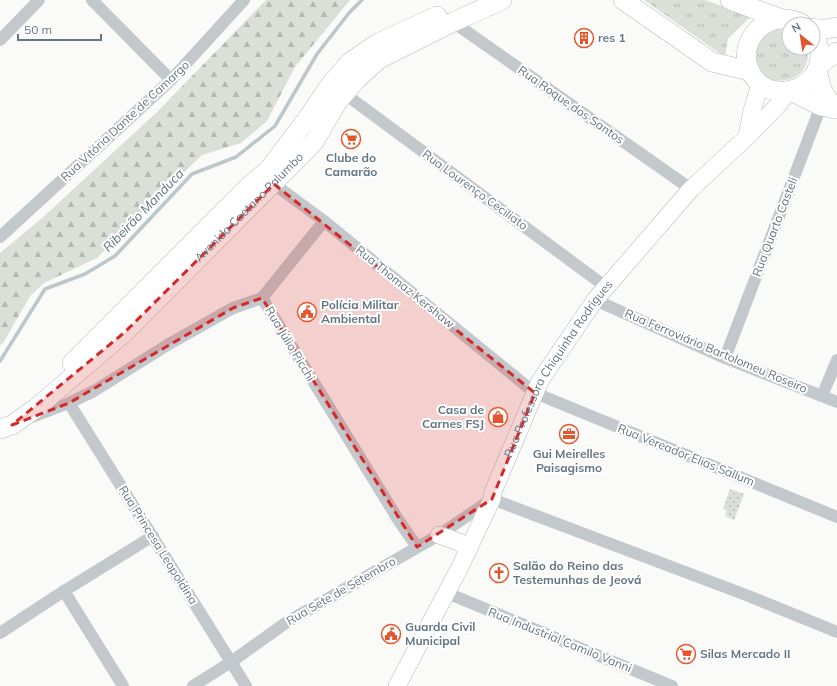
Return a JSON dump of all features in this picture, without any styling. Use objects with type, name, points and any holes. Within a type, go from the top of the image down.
[{"type":"main road","name":"Avenida Caetano Palumbo","points":[[4,423],[27,400],[69,366],[246,189],[269,169],[307,119],[330,85],[350,62],[378,43],[470,0]]},
{"type":"main road","name":"Avenida Caetano Palumbo","points":[[4,423],[36,408],[125,332],[274,184],[314,142],[338,101],[357,79],[379,59],[453,22],[502,0]]},
{"type":"main road","points":[[623,0],[712,62],[755,78],[769,89],[790,91],[830,105]]},
{"type":"main road","points":[[730,0],[781,19]]},
{"type":"main road","points":[[747,137],[752,111],[755,78],[746,59],[747,47],[752,35],[761,26],[772,20],[781,19]]},
{"type":"main road","points":[[821,30],[837,27]]},
{"type":"main road","points":[[790,91],[801,87],[810,79],[818,67],[837,52]]},
{"type":"main road","points":[[820,56],[818,67],[822,90],[830,105]]},
{"type":"main road","name":"Rua Professora Chiquinha Rodrigues","points":[[399,685],[447,593],[492,499],[493,492],[540,381],[595,300],[690,188],[747,137],[790,91]]},
{"type":"main road","points":[[439,535],[459,542],[469,548]]},
{"type":"street","points":[[0,40],[39,0]]},
{"type":"street","points":[[92,0],[171,80]]},
{"type":"street","name":"Rua Vitória Dante de Camargo","points":[[0,236],[171,80],[244,0]]},
{"type":"street","name":"Rua Roque dos Santos","points":[[453,22],[690,188]]},
{"type":"street","name":"Rua Lourenço Ceciliato","points":[[345,94],[606,287]]},
{"type":"street","name":"Rua Quarto Casteli","points":[[726,358],[830,105]]},
{"type":"street","name":"Rua Thomaz Kershaw","points":[[274,184],[324,221],[535,393]]},
{"type":"street","points":[[262,298],[324,221]]},
{"type":"street","name":"Rua Júlio Picchi","points":[[4,423],[69,403],[94,390],[169,344],[233,308],[262,298],[399,521],[417,547]]},
{"type":"street","name":"Rua Ferroviário Bartolomeu Roseiro","points":[[595,300],[726,358],[837,402]]},
{"type":"street","points":[[822,396],[837,360]]},
{"type":"street","name":"Rua Vereador Elias Sallum","points":[[535,393],[837,516]]},
{"type":"street","name":"Rua Princesa Leopoldina","points":[[69,403],[246,686]]},
{"type":"street","points":[[492,499],[746,595],[837,632]]},
{"type":"street","name":"Rua Sete de Setembro","points":[[193,686],[231,662],[287,622],[439,535],[492,499]]},
{"type":"street","points":[[0,633],[64,591],[153,536]]},
{"type":"street","points":[[64,591],[123,686]]},
{"type":"street","name":"Rua Industrial Camilo Vanni","points":[[447,593],[672,686]]},
{"type":"highlighted area","points":[[274,184],[535,393],[492,499],[417,547],[262,298],[233,308],[69,403],[12,425],[125,332]]},
{"type":"green space","points":[[266,0],[350,0],[295,67],[267,121],[241,143],[202,155],[97,258],[44,283],[30,296],[3,343],[0,345],[0,253],[41,219],[157,112]]},
{"type":"green space","points":[[644,0],[705,0],[753,17],[748,19],[728,39],[725,57]]},
{"type":"green space","points":[[781,28],[781,56],[807,56],[807,62],[802,72],[793,78],[782,80],[771,79],[762,73],[757,62],[758,43],[763,37]]},
{"type":"green space","points":[[730,489],[744,494],[734,520],[725,516],[727,510],[723,509]]},
{"type":"waterway","name":"Ribeirão Manduca","points":[[0,361],[45,289],[85,274],[115,256],[192,174],[236,157],[275,126],[317,54],[349,13],[362,0]]},
{"type":"place","name":"res 1","points":[[584,38]]},
{"type":"place","name":"Clube do Camarão","points":[[351,139]]},
{"type":"place","name":"Polícia Militar Ambiental","points":[[307,312]]},
{"type":"place","name":"Casa de Carnes FSJ","points":[[498,417]]},
{"type":"place","name":"Gui Meirelles Paisagismo","points":[[569,434]]},
{"type":"place","name":"Salão do Reino das Testemunhas de Jeová","points":[[499,573]]},
{"type":"place","name":"Guarda Civil Municipal","points":[[391,634]]},
{"type":"place","name":"Silas Mercado II","points":[[686,654]]}]
